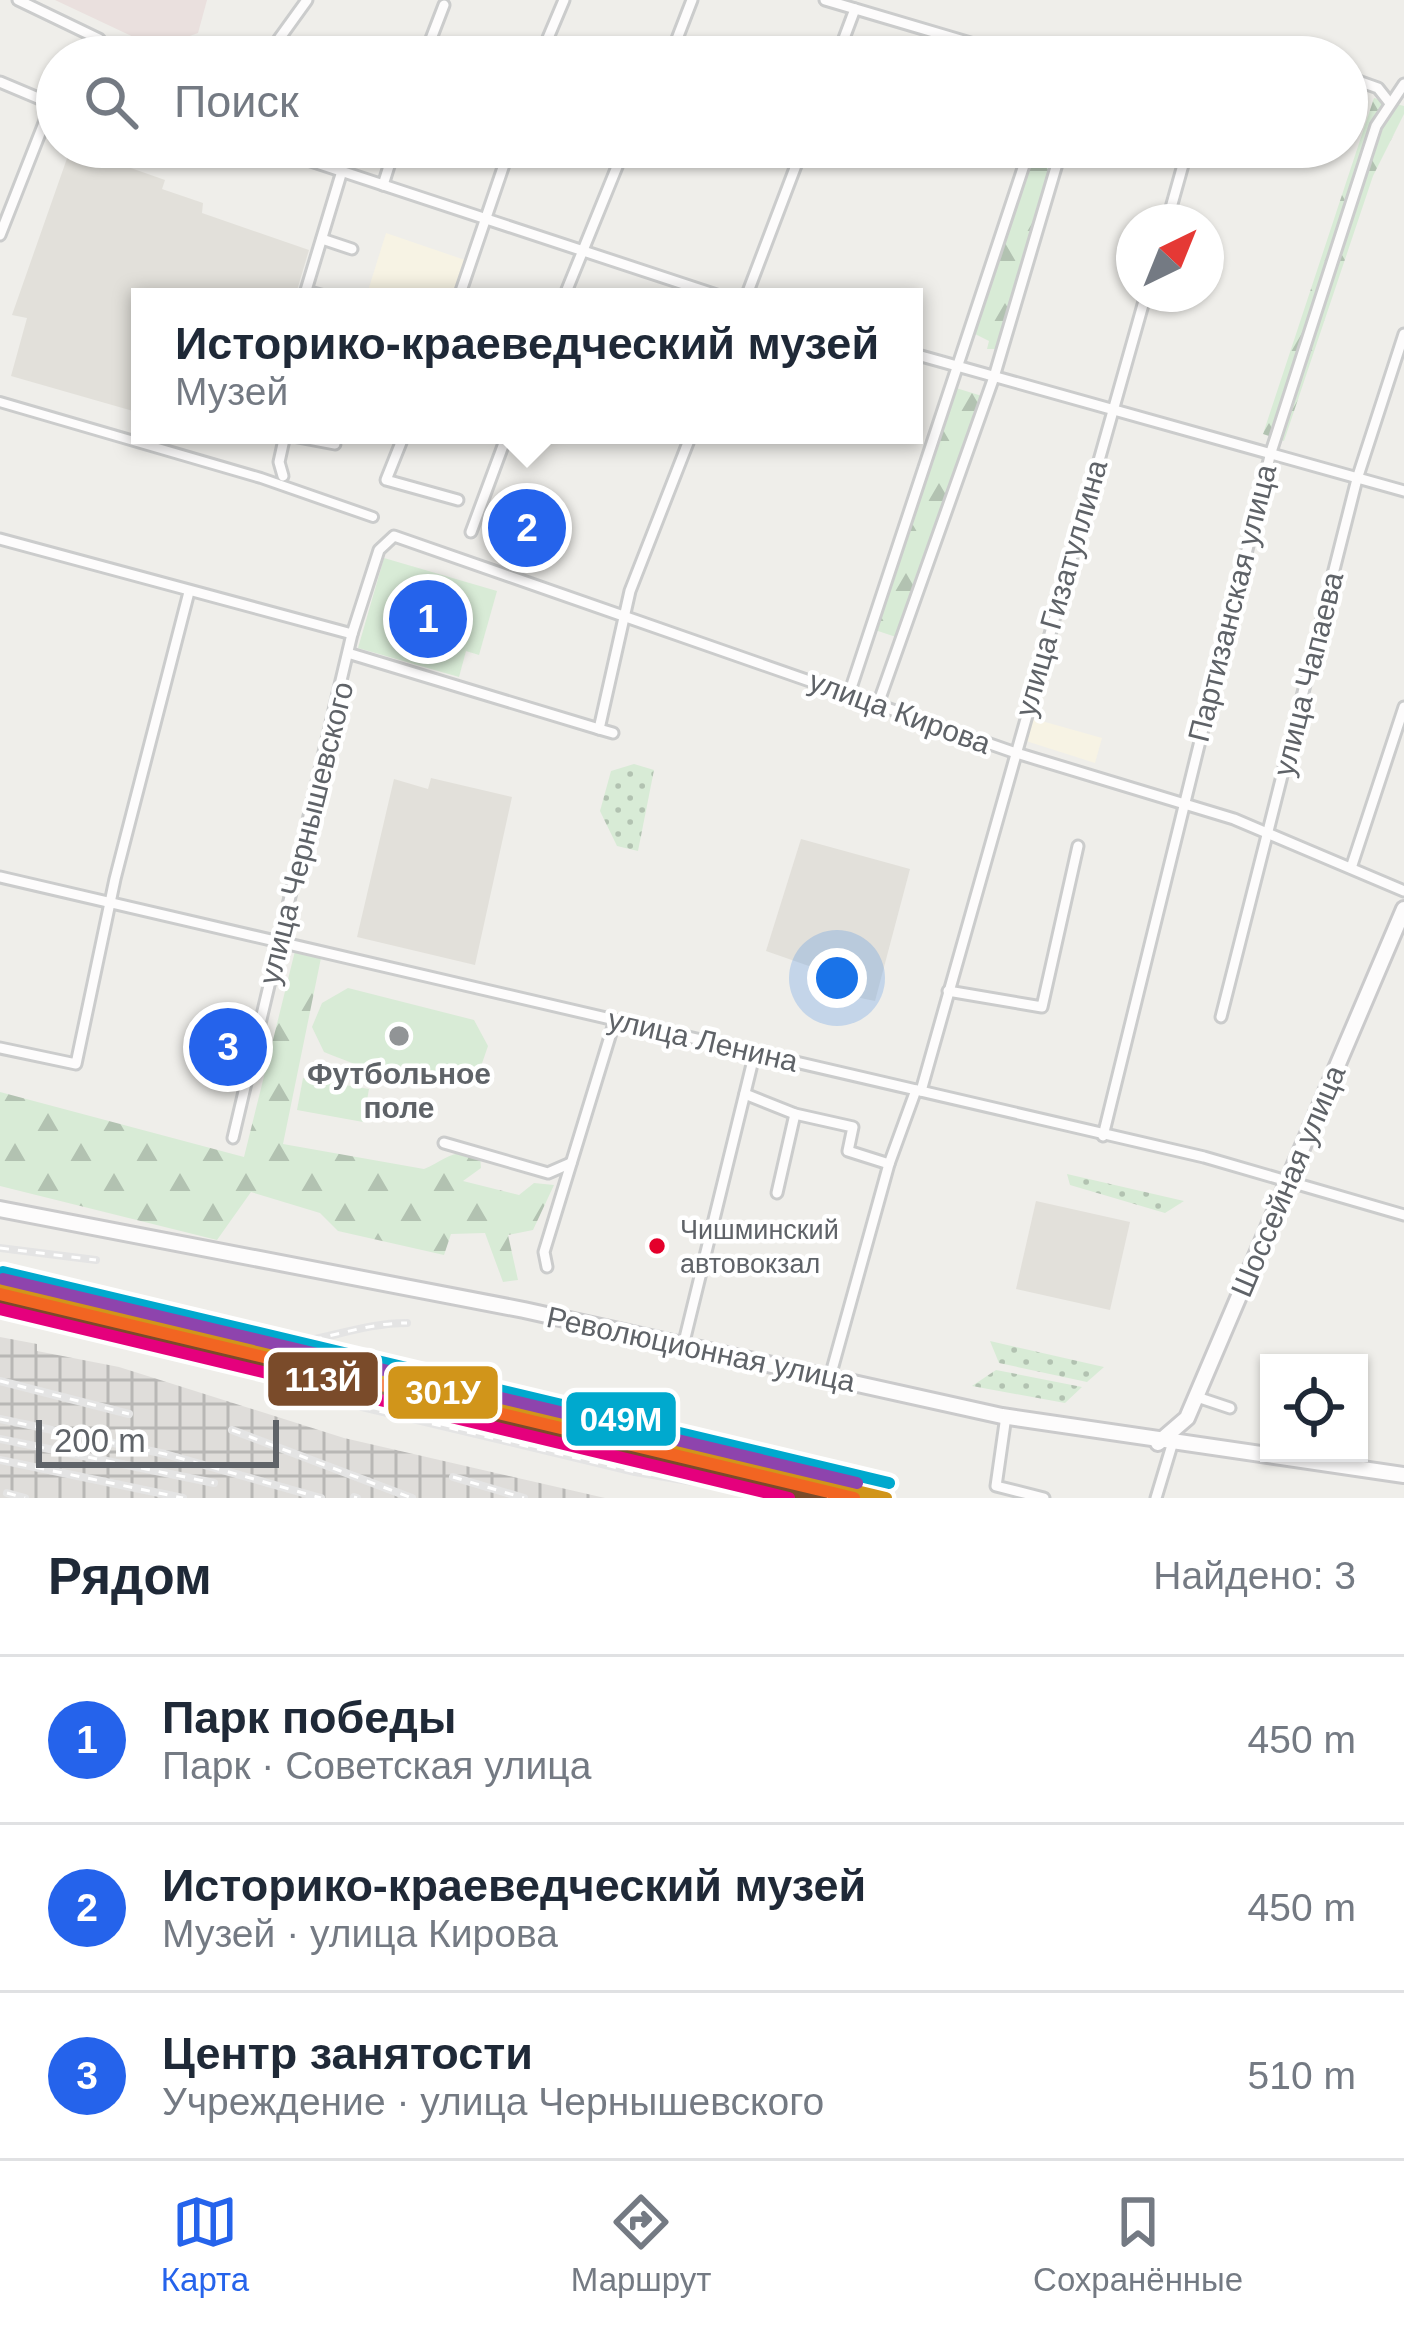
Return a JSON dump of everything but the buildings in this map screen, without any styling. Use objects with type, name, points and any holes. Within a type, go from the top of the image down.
[{"type":"main road","name":"Шоссейная улица","points":[[1165,1444],[1187,1418],[1197,1396],[1404,909]]},
{"type":"main road","name":"Революционная улица","points":[[0,1209],[1006,1416],[1165,1444],[1404,1475]]},
{"type":"main road","points":[[1187,1418],[1191,1431],[1208,1450]]},
{"type":"street","points":[[18,0],[93,36]]},
{"type":"street","points":[[281,36],[307,0]]},
{"type":"street","points":[[549,36],[564,0]]},
{"type":"street","points":[[678,36],[692,0]]},
{"type":"street","points":[[825,0],[947,36]]},
{"type":"street","points":[[432,36],[444,5]]},
{"type":"street","points":[[845,36],[855,9]]},
{"type":"street","points":[[0,82],[36,98]]},
{"type":"street","points":[[1368,84],[1389,101]]},
{"type":"street","name":"Партизанская улица","points":[[1368,151],[1389,101],[1404,84]]},
{"type":"street","points":[[0,235],[36,146]]},
{"type":"street","points":[[333,168],[696,288]]},
{"type":"street","points":[[383,185],[388,168]]},
{"type":"street","points":[[462,288],[504,168]]},
{"type":"street","points":[[568,288],[616,168]]},
{"type":"street","points":[[749,288],[795,168]]},
{"type":"street","points":[[849,694],[1023,168]]},
{"type":"street","points":[[878,704],[994,377],[1056,168]]},
{"type":"street","points":[[1172,204],[1182,168]]},
{"type":"street","name":"Партизанская улица","points":[[1103,1136],[1181,803],[1271,452],[1362,168]]},
{"type":"street","points":[[307,288],[342,171]]},
{"type":"street","points":[[322,239],[352,248]]},
{"type":"street","name":"улица Гизатуллина","points":[[830,1377],[889,1164],[919,1090],[948,991],[1141,312]]},
{"type":"street","name":"улица Чапаева","points":[[1221,1016],[1357,478],[1404,334]]},
{"type":"street","points":[[923,357],[1404,491]]},
{"type":"street","points":[[0,402],[131,440]]},
{"type":"street","points":[[144,444],[373,517]]},
{"type":"street","points":[[281,444],[278,462],[283,476]]},
{"type":"street","points":[[400,444],[386,480],[458,500]]},
{"type":"street","points":[[471,532],[504,444]]},
{"type":"street","points":[[599,729],[623,634],[623,612],[688,444]]},
{"type":"street","name":"улица Кирова","points":[[394,536],[623,612],[1013,752],[1268,833],[1404,891]]},
{"type":"street","name":"улица Чернышевского","points":[[232,1138],[352,654],[352,634],[379,550],[394,536]]},
{"type":"street","points":[[0,539],[352,634]]},
{"type":"street","points":[[0,1048],[76,1064],[110,902],[188,592]]},
{"type":"street","points":[[352,654],[613,733]]},
{"type":"street","points":[[1351,868],[1404,707]]},
{"type":"street","points":[[948,991],[1042,1007],[1078,846]]},
{"type":"street","name":"улица Ленина","points":[[0,877],[1288,1178],[1404,1215]]},
{"type":"street","points":[[547,1267],[544,1252],[615,1020]]},
{"type":"street","points":[[683,1346],[755,1052]]},
{"type":"street","points":[[745,1094],[795,1114],[853,1126],[848,1150],[889,1164]]},
{"type":"street","points":[[777,1193],[795,1114]]},
{"type":"street","points":[[444,1143],[548,1173],[571,1163]]},
{"type":"street","points":[[1197,1396],[1230,1408]]},
{"type":"street","points":[[1006,1416],[996,1486],[1045,1498]]},
{"type":"street","points":[[1156,1498],[1165,1444]]},
{"type":"shaded area","points":[[55,0],[207,0],[198,33],[132,36]]},
{"type":"shaded area","points":[[64,168],[131,168],[165,180],[162,189],[203,203],[202,213],[309,250],[298,288],[131,288],[131,410],[11,376],[27,318],[12,315]]},
{"type":"shaded area","points":[[386,233],[465,260],[454,288],[369,288]]},
{"type":"shaded area","points":[[1031,718],[1102,738],[1095,763],[1026,741]]},
{"type":"shaded area","points":[[431,778],[512,797],[475,965],[357,937],[394,779],[428,789]]},
{"type":"shaded area","points":[[801,839],[910,869],[875,1001],[827,991],[829,973],[766,951]]},
{"type":"shaded area","points":[[1036,1201],[1130,1222],[1110,1310],[1016,1289]]},
{"type":"shaded area","points":[[0,1337],[37,1344],[37,1351],[119,1367],[344,1438],[605,1498],[0,1498]]},
{"type":"green space","points":[[1374,98],[1404,106],[1373,176],[1284,441],[1263,434],[1351,168],[1368,168],[1368,116]]},
{"type":"green space","points":[[1028,168],[1052,168],[996,349],[987,349],[989,341],[973,333]]},
{"type":"green space","points":[[956,388],[982,396],[896,637],[875,630]]},
{"type":"green space","points":[[384,558],[497,591],[479,655],[466,651],[459,677],[358,648]]},
{"type":"green space","points":[[634,764],[654,770],[638,851],[617,846],[600,811],[611,771]]},
{"type":"green space","points":[[295,951],[321,958],[283,1144],[424,1169],[450,1156],[471,1154],[480,1156],[481,1168],[463,1181],[519,1195],[534,1183],[554,1185],[533,1230],[508,1235],[518,1280],[503,1282],[485,1233],[451,1234],[444,1255],[338,1231],[320,1213],[251,1192],[217,1240],[0,1186],[0,1092],[244,1157]]},
{"type":"green space","name":"Футбольное поле","points":[[348,988],[474,1020],[488,1046],[478,1075],[461,1081],[422,1082],[380,1073],[324,1052],[312,1027],[322,1003]]},
{"type":"green space","points":[[303,1078],[369,1089],[363,1122],[297,1110]]},
{"type":"green space","points":[[1067,1174],[1184,1201],[1165,1213],[1070,1185]]},
{"type":"green space","points":[[990,1341],[1104,1367],[1087,1382],[999,1363]]},
{"type":"green space","points":[[996,1370],[1082,1387],[1065,1403],[972,1386]]},
{"type":"railway","points":[[0,1248],[96,1260]]},
{"type":"railway","points":[[0,1268],[270,1345],[407,1323]]},
{"type":"railway","points":[[0,1292],[29,1301]]},
{"type":"railway","points":[[0,1381],[129,1414]]},
{"type":"railway","points":[[362,1407],[635,1472],[747,1491]]},
{"type":"railway","points":[[0,1419],[165,1454],[321,1498]]},
{"type":"railway","points":[[232,1430],[412,1498]]},
{"type":"railway","points":[[0,1439],[214,1483]]},
{"type":"railway","points":[[0,1460],[183,1498]]},
{"type":"railway","points":[[453,1477],[524,1498]]},
{"type":"railway","points":[[7,1493],[25,1498]]},
{"type":"transit line","name":"049М","points":[[3,1272],[889,1483]]},
{"type":"transit line","points":[[3,1279],[857,1483]]},
{"type":"transit line","name":"301У","points":[[0,1287],[886,1498]]},
{"type":"transit line","points":[[0,1294],[854,1498]]},
{"type":"transit line","name":"113Й","points":[[0,1302],[821,1498]]},
{"type":"transit line","points":[[0,1309],[789,1498]]},
{"type":"place","name":"Историко-краеведческий музей","points":[[527,528]]},
{"type":"place","name":"Парк победы","points":[[428,619]]},
{"type":"place","name":"Футбольное поле","points":[[399,1036]]},
{"type":"place","name":"Центр занятости","points":[[228,1047]]},
{"type":"place","name":"Чишминский автовокзал","points":[[657,1246]]}]
